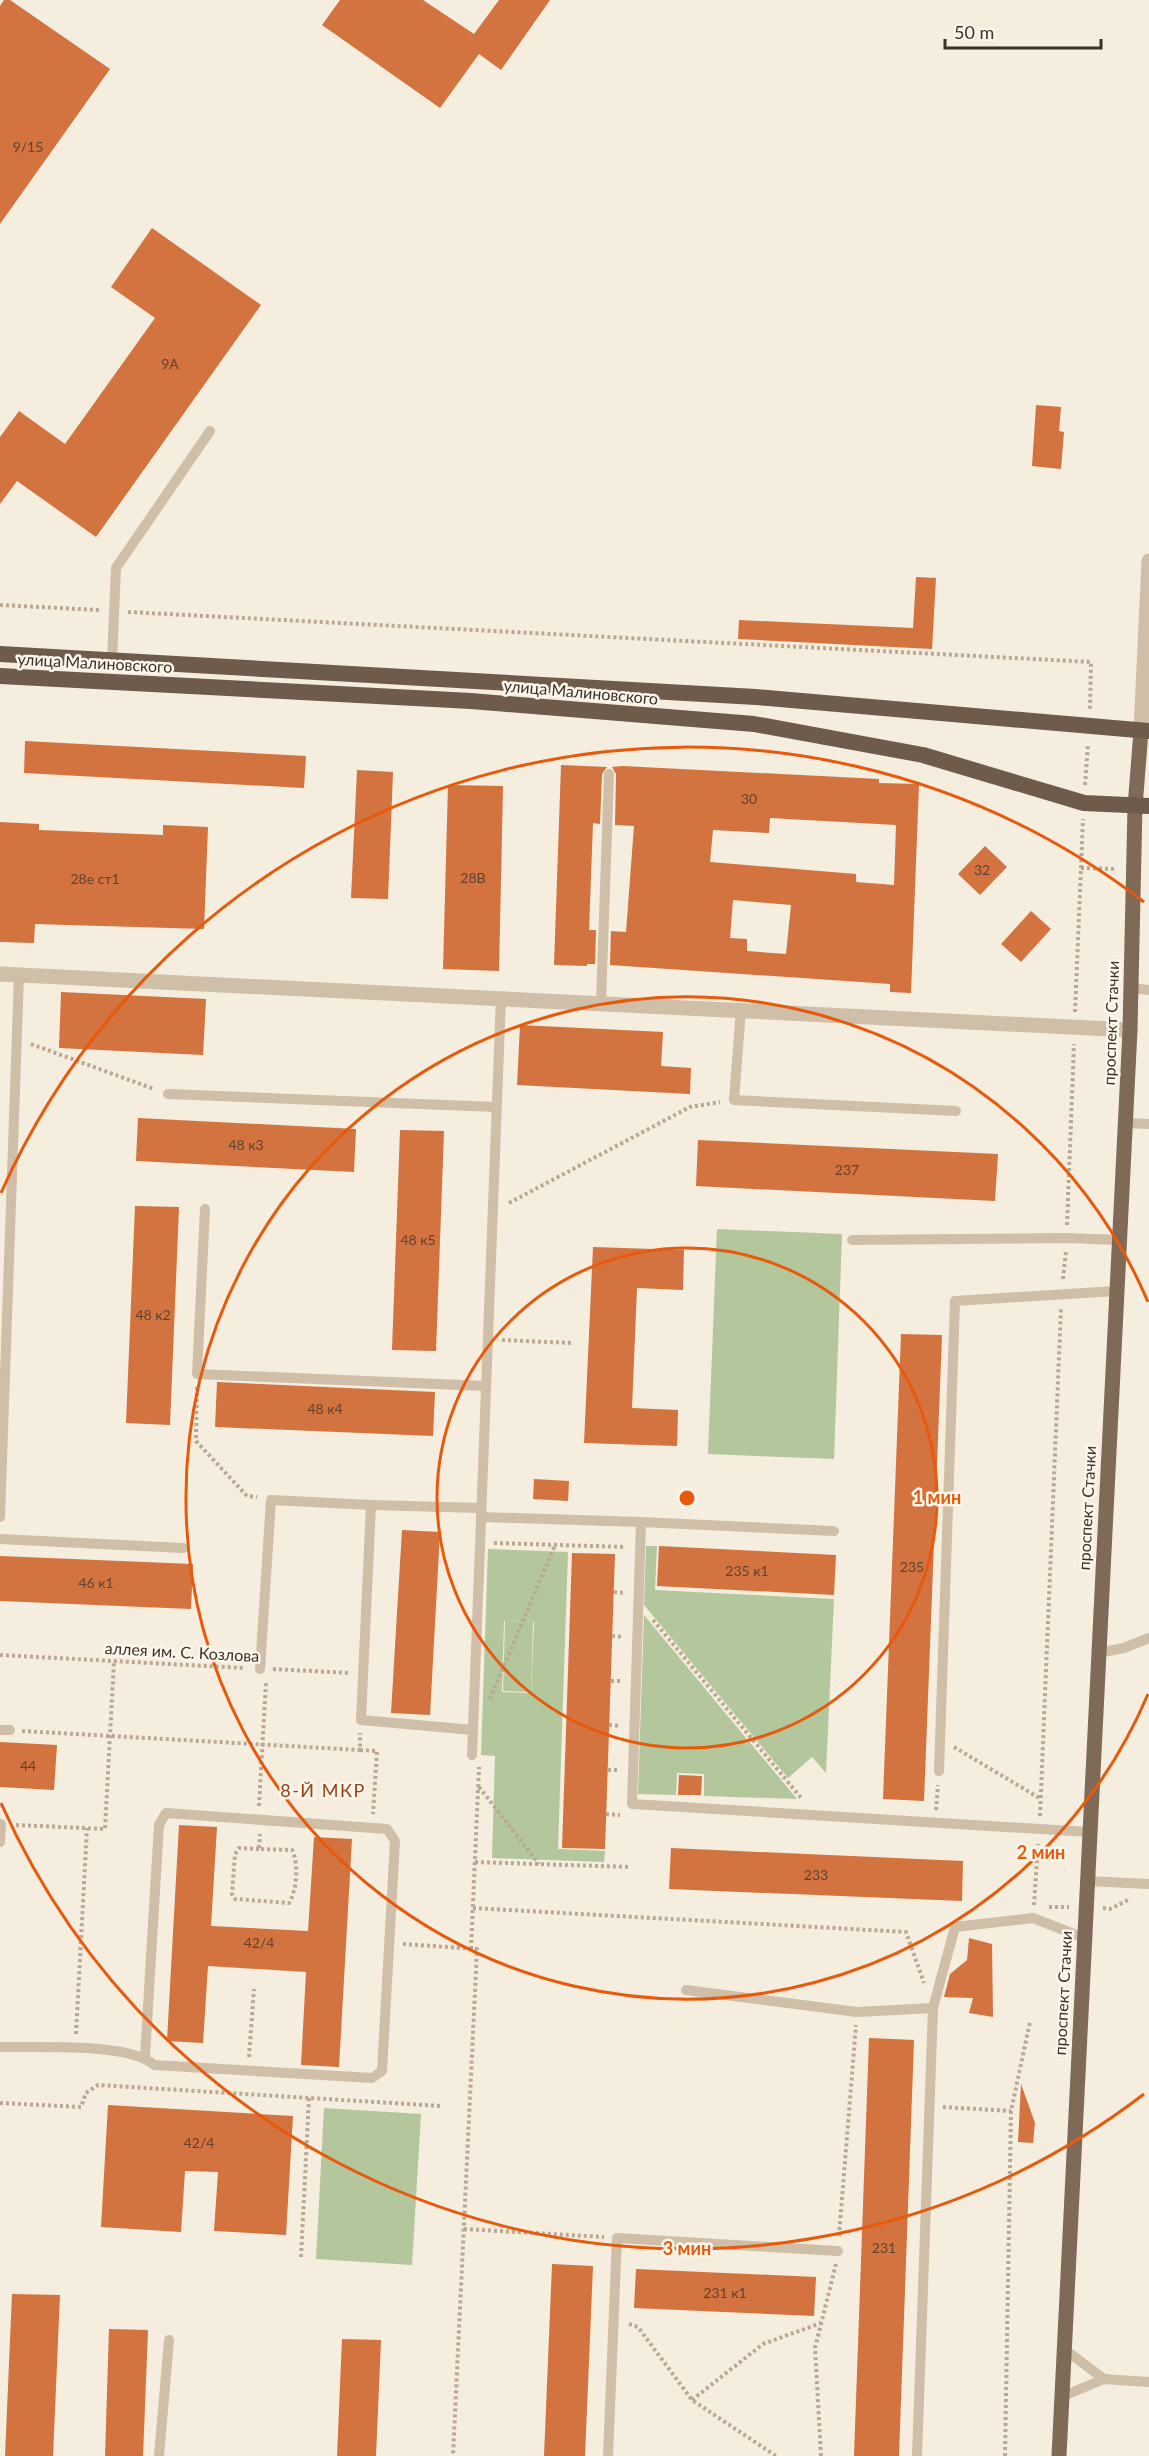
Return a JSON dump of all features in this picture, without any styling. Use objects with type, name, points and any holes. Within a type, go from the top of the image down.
[{"type":"highway","name":"улица Малиновского","points":[[0,654],[756,697],[1145,731]]},
{"type":"highway","name":"улица Малиновского","points":[[0,676],[471,700],[754,724],[923,755],[1084,803],[1142,807]]},
{"type":"main road","name":"проспект Стачки","points":[[1059,2456],[1088,1832],[1130,1030],[1130,988],[1145,731]]},
{"type":"street","name":"проспект Стачки","points":[[1145,731],[1149,561]]},
{"type":"street","points":[[0,974],[501,997],[1130,1030]]},
{"type":"lane","points":[[112,662],[116,568],[210,431]]},
{"type":"lane","points":[[601,1002],[609,774]]},
{"type":"lane","points":[[0,1517],[19,975]]},
{"type":"lane","points":[[1130,988],[1149,990]]},
{"type":"lane","points":[[472,1755],[501,997]]},
{"type":"lane","points":[[741,1009],[734,1100],[956,1111]]},
{"type":"lane","points":[[168,1094],[496,1107]]},
{"type":"lane","points":[[1125,1123],[1149,1124]]},
{"type":"lane","points":[[206,1209],[197,1374],[485,1386]]},
{"type":"lane","points":[[852,1240],[1067,1238],[1118,1240]]},
{"type":"lane","points":[[939,1771],[955,1301],[1062,1297],[1116,1291]]},
{"type":"lane","points":[[260,1669],[271,1500],[834,1532]]},
{"type":"lane","points":[[371,1505],[361,1720],[473,1730]]},
{"type":"lane","points":[[641,1522],[632,1804],[1088,1832]]},
{"type":"lane","points":[[0,1539],[183,1548]]},
{"type":"lane","points":[[1098,1653],[1124,1648],[1149,1638]]},
{"type":"lane","points":[[0,2047],[122,2050],[145,2056],[154,2065],[372,2078],[382,2071],[395,1841],[387,1829],[166,1814],[159,1825],[145,2056]]},
{"type":"lane","points":[[0,1842],[1,1824]]},
{"type":"lane","points":[[1086,1881],[1149,1884]]},
{"type":"lane","points":[[917,2456],[933,2008],[955,1927],[1033,1918],[1084,1938]]},
{"type":"lane","points":[[686,1990],[856,2012],[933,2008]]},
{"type":"lane","points":[[608,2456],[617,2238],[838,2251]]},
{"type":"lane","points":[[159,2456],[169,2340]]},
{"type":"lane","points":[[1064,2349],[1104,2379]]},
{"type":"lane","points":[[1061,2397],[1104,2379],[1149,2382]]},
{"type":"path","points":[[0,605],[1091,662],[1040,1829],[1033,1918]]},
{"type":"path","points":[[16,1039],[168,1094]]},
{"type":"path","points":[[492,1212],[690,1107],[734,1100]]},
{"type":"path","points":[[487,1339],[573,1344]]},
{"type":"path","points":[[197,1374],[196,1441],[247,1496],[271,1500]]},
{"type":"path","points":[[480,1542],[640,1548]]},
{"type":"path","points":[[486,1709],[555,1545]]},
{"type":"path","points":[[639,1603],[816,1815]]},
{"type":"path","name":"аллея им. С. Козлова","points":[[0,1654],[363,1674]]},
{"type":"path","points":[[1,1824],[105,1829],[114,1661]]},
{"type":"path","points":[[360,1750],[361,1720]]},
{"type":"path","points":[[5,1730],[110,1738],[377,1751],[372,1828]]},
{"type":"path","points":[[940,1739],[1041,1799]]},
{"type":"path","points":[[471,1949],[480,1764],[472,1755]]},
{"type":"path","points":[[935,1823],[939,1771]]},
{"type":"path","points":[[478,1786],[540,1864]]},
{"type":"path","points":[[75,2049],[87,1828]]},
{"type":"path","points":[[475,1862],[629,1867]]},
{"type":"path","points":[[472,1908],[906,1932],[933,2008]]},
{"type":"path","points":[[389,1944],[477,1949],[453,2456]]},
{"type":"path","points":[[248,2070],[254,1989]]},
{"type":"path","points":[[821,2456],[815,2348],[838,2251],[856,2012]]},
{"type":"path","points":[[1005,2456],[1011,2111],[1030,2022]]},
{"type":"path","points":[[0,2103],[81,2107],[86,2093],[98,2085],[441,2106]]},
{"type":"path","points":[[301,2257],[309,2098]]},
{"type":"path","points":[[931,2106],[1011,2111]]},
{"type":"path","points":[[464,2229],[617,2238]]},
{"type":"path","points":[[614,2319],[638,2327],[692,2400],[776,2456]]},
{"type":"path","points":[[692,2400],[763,2344],[822,2323]]},
{"type":"green space","points":[[717,1229],[842,1234],[834,1459],[708,1454]]},
{"type":"green space","points":[[646,1546],[657,1546],[655,1590],[834,1599],[826,1773],[812,1757],[788,1778],[644,1605]]},
{"type":"green space","points":[[488,1549],[568,1552],[558,1849],[605,1851],[604,1862],[492,1858],[495,1756],[481,1755]],"holes":[[[504,1621],[534,1622],[531,1693],[502,1692]]]},
{"type":"green space","points":[[644,1615],[746,1738],[746,1748],[747,1739],[797,1799],[704,1796],[704,1774],[677,1773],[676,1795],[638,1794]]},
{"type":"green space","points":[[505,1621],[533,1622],[531,1692],[503,1691]]},
{"type":"green space","points":[[324,2108],[421,2114],[412,2265],[316,2259]]},
{"type":"building","points":[[4,0],[10,0],[110,69],[0,224],[0,6]]},
{"type":"building","points":[[340,0],[423,0],[474,34],[499,0],[550,0],[501,70],[479,54],[440,108],[322,25]]},
{"type":"building","points":[[152,228],[261,305],[96,537],[17,481],[0,504],[0,437],[19,411],[65,444],[155,318],[111,287]]},
{"type":"building","points":[[1036,405],[1061,407],[1059,431],[1064,432],[1061,469],[1032,466]]},
{"type":"building","points":[[916,577],[936,578],[932,649],[738,639],[739,620],[913,628]]},
{"type":"building","points":[[25,741],[306,756],[304,788],[24,773]]},
{"type":"building","points":[[561,765],[607,767],[602,774],[600,824],[593,823],[589,930],[596,930],[595,964],[587,964],[587,966],[554,965]]},
{"type":"building","points":[[612,767],[879,779],[879,783],[919,784],[911,993],[890,992],[890,984],[610,965],[611,931],[626,932],[634,826],[615,825],[616,774]],"holes":[[[770,818],[896,825],[894,885],[856,882],[856,874],[710,862],[713,830],[769,833]],[[733,900],[791,905],[786,954],[747,951],[747,939],[730,938]]]},
{"type":"building","points":[[357,770],[393,772],[388,899],[351,898]]},
{"type":"building","points":[[448,785],[503,786],[499,971],[443,969]]},
{"type":"building","points":[[0,822],[39,824],[39,830],[163,835],[163,825],[208,827],[204,929],[35,924],[34,943],[0,942]]},
{"type":"building","points":[[985,846],[1007,867],[980,895],[958,874]]},
{"type":"building","points":[[1031,911],[1051,929],[1021,962],[1001,944]]},
{"type":"building","points":[[61,992],[206,999],[203,1055],[59,1048]]},
{"type":"building","points":[[520,1025],[663,1032],[661,1066],[691,1068],[690,1094],[517,1085]]},
{"type":"building","points":[[138,1118],[356,1129],[354,1172],[136,1161]]},
{"type":"building","points":[[400,1130],[444,1131],[436,1351],[392,1350]]},
{"type":"building","points":[[698,1140],[998,1154],[995,1201],[696,1186]]},
{"type":"building","points":[[135,1206],[179,1207],[170,1425],[126,1423]]},
{"type":"building","points":[[593,1247],[684,1250],[683,1290],[637,1288],[632,1408],[678,1410],[677,1446],[584,1443]]},
{"type":"building","points":[[901,1334],[942,1335],[924,1801],[883,1799]]},
{"type":"building","points":[[217,1382],[435,1392],[433,1436],[215,1427]]},
{"type":"building","points":[[534,1479],[569,1481],[568,1501],[533,1499]]},
{"type":"building","points":[[402,1530],[440,1532],[430,1715],[391,1713]]},
{"type":"building","points":[[659,1546],[836,1555],[834,1595],[657,1586]]},
{"type":"building","points":[[572,1553],[615,1554],[605,1849],[562,1848]]},
{"type":"building","points":[[0,1556],[193,1564],[191,1609],[0,1601]]},
{"type":"building","points":[[0,1742],[57,1745],[54,1790],[0,1787]]},
{"type":"building","points":[[679,1775],[702,1776],[701,1795],[678,1795]]},
{"type":"building","points":[[179,1825],[217,1827],[211,1926],[308,1931],[314,1837],[352,1839],[339,2067],[301,2065],[306,1972],[208,1966],[203,2043],[167,2041]]},
{"type":"building","points":[[671,1848],[963,1861],[962,1901],[669,1889]]},
{"type":"building","points":[[969,1938],[992,1944],[993,2017],[969,2013],[973,1998],[944,1997],[950,1974],[967,1960]]},
{"type":"building","points":[[869,2038],[914,2040],[899,2456],[854,2456]]},
{"type":"building","points":[[1021,2084],[1035,2123],[1033,2143],[1018,2142]]},
{"type":"building","points":[[108,2105],[293,2116],[286,2235],[214,2231],[218,2172],[185,2171],[181,2232],[101,2227]]},
{"type":"building","points":[[552,2264],[593,2266],[585,2456],[544,2456]]},
{"type":"building","points":[[636,2269],[816,2277],[814,2316],[634,2308]]},
{"type":"building","points":[[12,2294],[60,2295],[53,2456],[5,2456]]},
{"type":"building","points":[[109,2329],[148,2330],[143,2456],[105,2456]]},
{"type":"building","points":[[342,2339],[381,2340],[376,2456],[337,2456]]},
{"type":"district","name":"8-Й МКР","points":[[323,1791]]}]
